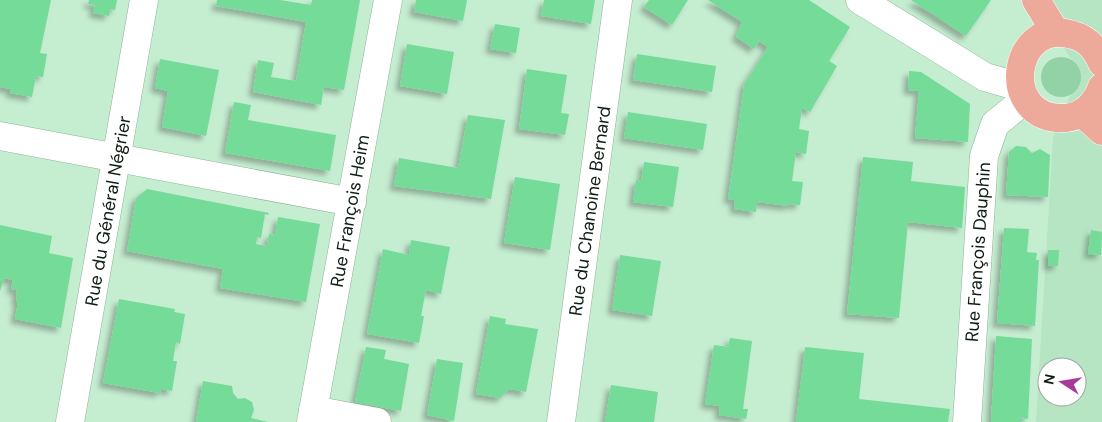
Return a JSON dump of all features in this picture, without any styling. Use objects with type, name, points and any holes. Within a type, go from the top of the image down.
[{"type":"main road","points":[[1036,0],[1056,33]]},
{"type":"main road","points":[[1102,63],[1098,53],[1080,37],[1056,33],[1042,37],[1030,46],[1022,58],[1019,72],[1023,93],[1034,108],[1057,118],[1070,117],[1082,113],[1098,98],[1102,87]]},
{"type":"main road","points":[[1082,113],[1102,131]]},
{"type":"street","name":"Rue du Général Négrier","points":[[70,422],[144,0]]},
{"type":"street","name":"Rue François Heim","points":[[312,416],[388,0]]},
{"type":"street","name":"Rue du Chanoine Bernard","points":[[561,422],[618,0]]},
{"type":"street","points":[[860,0],[985,77],[1023,93]]},
{"type":"street","name":"Rue François Dauphin","points":[[967,422],[984,156],[995,124],[1023,93]]},
{"type":"street","points":[[0,136],[118,156],[352,202]]},
{"type":"street","points":[[312,416],[377,422]]},
{"type":"shaded area","points":[[1032,0],[1102,0],[1102,422],[1036,422],[1037,405],[1037,407],[1087,407],[1087,357],[1040,357],[1053,138],[1080,72]]},
{"type":"shaded area","points":[[1061,57],[1075,63],[1081,77],[1075,91],[1061,97],[1047,91],[1041,77],[1047,63]]},
{"type":"building","points":[[0,0],[51,0],[40,53],[47,54],[43,77],[36,76],[32,97],[10,93],[11,89],[0,87]]},
{"type":"building","points":[[89,0],[117,0],[115,10],[110,9],[109,16],[93,13],[95,5],[88,4]]},
{"type":"building","points":[[217,0],[280,0],[311,5],[312,0],[360,0],[344,90],[324,87],[321,105],[253,92],[258,60],[274,63],[271,77],[296,81],[306,22],[216,6]]},
{"type":"building","points":[[416,0],[467,0],[463,21],[414,12]]},
{"type":"building","points":[[544,0],[595,0],[591,24],[541,16]]},
{"type":"building","points":[[649,0],[688,0],[672,25],[644,7]]},
{"type":"building","points":[[708,0],[809,0],[850,27],[829,61],[837,66],[810,112],[802,108],[799,129],[809,131],[806,154],[796,152],[792,181],[803,182],[800,205],[789,204],[788,206],[757,202],[756,212],[734,209],[735,200],[728,199],[744,85],[768,47],[759,41],[754,49],[736,37],[742,22]]},
{"type":"building","points":[[911,0],[991,0],[966,36]]},
{"type":"building","points":[[495,24],[520,28],[516,53],[490,49]]},
{"type":"building","points":[[407,44],[454,52],[447,94],[400,86]]},
{"type":"building","points":[[637,54],[716,66],[712,92],[633,80]]},
{"type":"building","points":[[160,59],[219,70],[206,136],[162,127],[168,91],[155,88]]},
{"type":"building","points":[[527,69],[567,75],[561,113],[569,114],[565,135],[519,129]]},
{"type":"building","points":[[909,71],[921,72],[970,104],[968,142],[915,138],[919,91],[908,90]]},
{"type":"building","points":[[234,102],[251,105],[248,120],[336,135],[330,171],[225,153]]},
{"type":"building","points":[[628,112],[707,124],[703,150],[624,138]]},
{"type":"building","points":[[468,115],[505,120],[491,199],[394,186],[399,158],[458,168]]},
{"type":"building","points":[[1016,146],[1026,147],[1032,153],[1040,149],[1050,155],[1048,197],[1006,195],[1009,152]]},
{"type":"building","points":[[863,157],[913,162],[911,181],[965,187],[962,228],[908,222],[899,318],[847,314]]},
{"type":"building","points":[[644,162],[679,167],[673,207],[633,202],[636,180],[641,181]]},
{"type":"building","points":[[515,177],[560,184],[550,250],[504,243]]},
{"type":"building","points":[[147,189],[269,213],[268,215],[265,214],[261,238],[257,237],[256,244],[267,246],[269,234],[275,235],[278,217],[320,224],[306,302],[220,288],[223,269],[127,251],[136,198]]},
{"type":"building","points":[[0,225],[52,236],[49,253],[73,258],[61,328],[15,319],[18,302],[16,301],[17,290],[11,289],[13,280],[4,278],[0,291]]},
{"type":"building","points":[[1004,228],[1029,229],[1027,252],[1037,253],[1036,260],[1039,260],[1035,326],[997,323]]},
{"type":"building","points":[[1091,230],[1102,232],[1101,255],[1088,254]]},
{"type":"building","points":[[411,240],[450,247],[441,294],[426,290],[421,316],[424,316],[419,343],[367,334],[383,249],[409,255]]},
{"type":"building","points":[[1048,250],[1059,250],[1058,266],[1048,266]]},
{"type":"building","points":[[620,255],[661,261],[652,316],[612,310]]},
{"type":"building","points":[[119,299],[175,309],[174,312],[185,314],[180,344],[176,342],[173,361],[177,361],[172,391],[161,389],[160,393],[103,383]]},
{"type":"building","points":[[490,316],[506,319],[505,324],[538,329],[526,392],[509,389],[500,398],[476,394]]},
{"type":"building","points":[[996,336],[1032,339],[1028,419],[1020,418],[1020,422],[991,422]]},
{"type":"building","points":[[730,338],[752,341],[743,409],[748,409],[746,419],[719,415],[720,406],[705,404],[714,345],[728,347]]},
{"type":"building","points":[[366,347],[386,350],[384,359],[409,364],[401,411],[355,402]]},
{"type":"building","points":[[805,347],[864,353],[859,399],[950,409],[948,422],[796,422]]},
{"type":"building","points":[[437,359],[463,363],[454,421],[427,415]]},
{"type":"building","points":[[203,381],[232,386],[233,393],[238,399],[245,398],[252,402],[254,410],[251,418],[268,422],[196,422]]},
{"type":"building","points":[[611,385],[658,392],[654,422],[605,422]]}]
